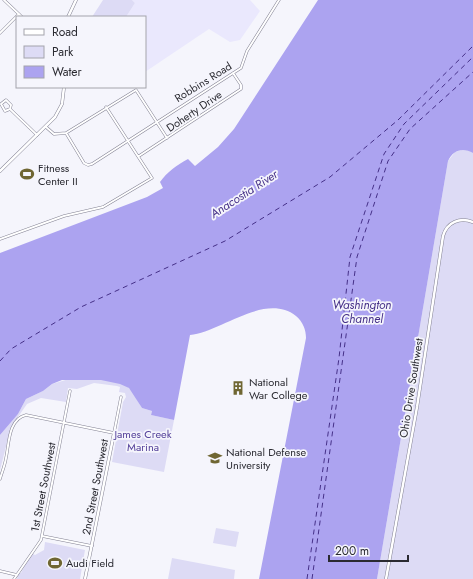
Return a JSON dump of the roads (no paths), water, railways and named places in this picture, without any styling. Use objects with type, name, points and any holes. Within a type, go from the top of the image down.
[{"type":"street","points":[[4,0],[19,14]]},
{"type":"street","points":[[68,16],[76,0]]},
{"type":"street","name":"Robbins Road","points":[[66,133],[84,162],[88,165],[233,73],[243,65],[246,52],[279,0]]},
{"type":"street","points":[[0,33],[16,17]]},
{"type":"street","name":"Doherty Drive","points":[[139,156],[242,89],[233,73]]},
{"type":"street","points":[[0,170],[46,127],[61,107],[64,88]]},
{"type":"street","points":[[46,127],[54,134],[66,133],[106,107],[136,90],[168,138]]},
{"type":"street","points":[[10,109],[5,111],[1,104],[6,100],[11,105],[10,109],[37,135]]},
{"type":"street","points":[[0,239],[60,217],[95,210],[114,202],[152,178],[106,107]]},
{"type":"street","name":"Ohio Drive Southwest","points":[[386,579],[416,413],[443,236],[449,225],[456,221],[464,220],[473,222]]},
{"type":"street","name":"1st Street Southwest","points":[[14,579],[30,554],[39,544],[42,536],[70,390]]},
{"type":"street","name":"2nd Street Southwest","points":[[85,579],[121,397]]},
{"type":"street","points":[[0,479],[6,458],[10,432],[23,416],[114,432]]},
{"type":"street","points":[[42,536],[92,546]]},
{"type":"street","points":[[0,571],[17,575]]},
{"type":"water","points":[[318,0],[473,0],[473,153],[466,150],[455,152],[448,161],[377,579],[259,579],[306,338],[305,329],[301,321],[296,316],[284,310],[271,308],[243,315],[202,332],[190,335],[174,420],[151,415],[152,411],[142,408],[129,388],[120,384],[101,380],[62,380],[26,399],[18,414],[0,435],[0,253],[147,197],[163,188],[160,182],[163,178],[172,169],[188,159],[195,166],[218,147],[234,129]]},
{"type":"place","name":"Fitness Center II","points":[[27,174]]},
{"type":"place","name":"National War College","points":[[238,388]]},
{"type":"place","name":"National Defense University","points":[[215,458]]},
{"type":"place","name":"Audi Field","points":[[55,563]]},
{"type":"water label","name":"Anacostia River","points":[[244,194]]},
{"type":"water label","name":"Washington Channel","points":[[362,312]]},
{"type":"park label","name":"James Creek Marina","points":[[143,440]]}]
